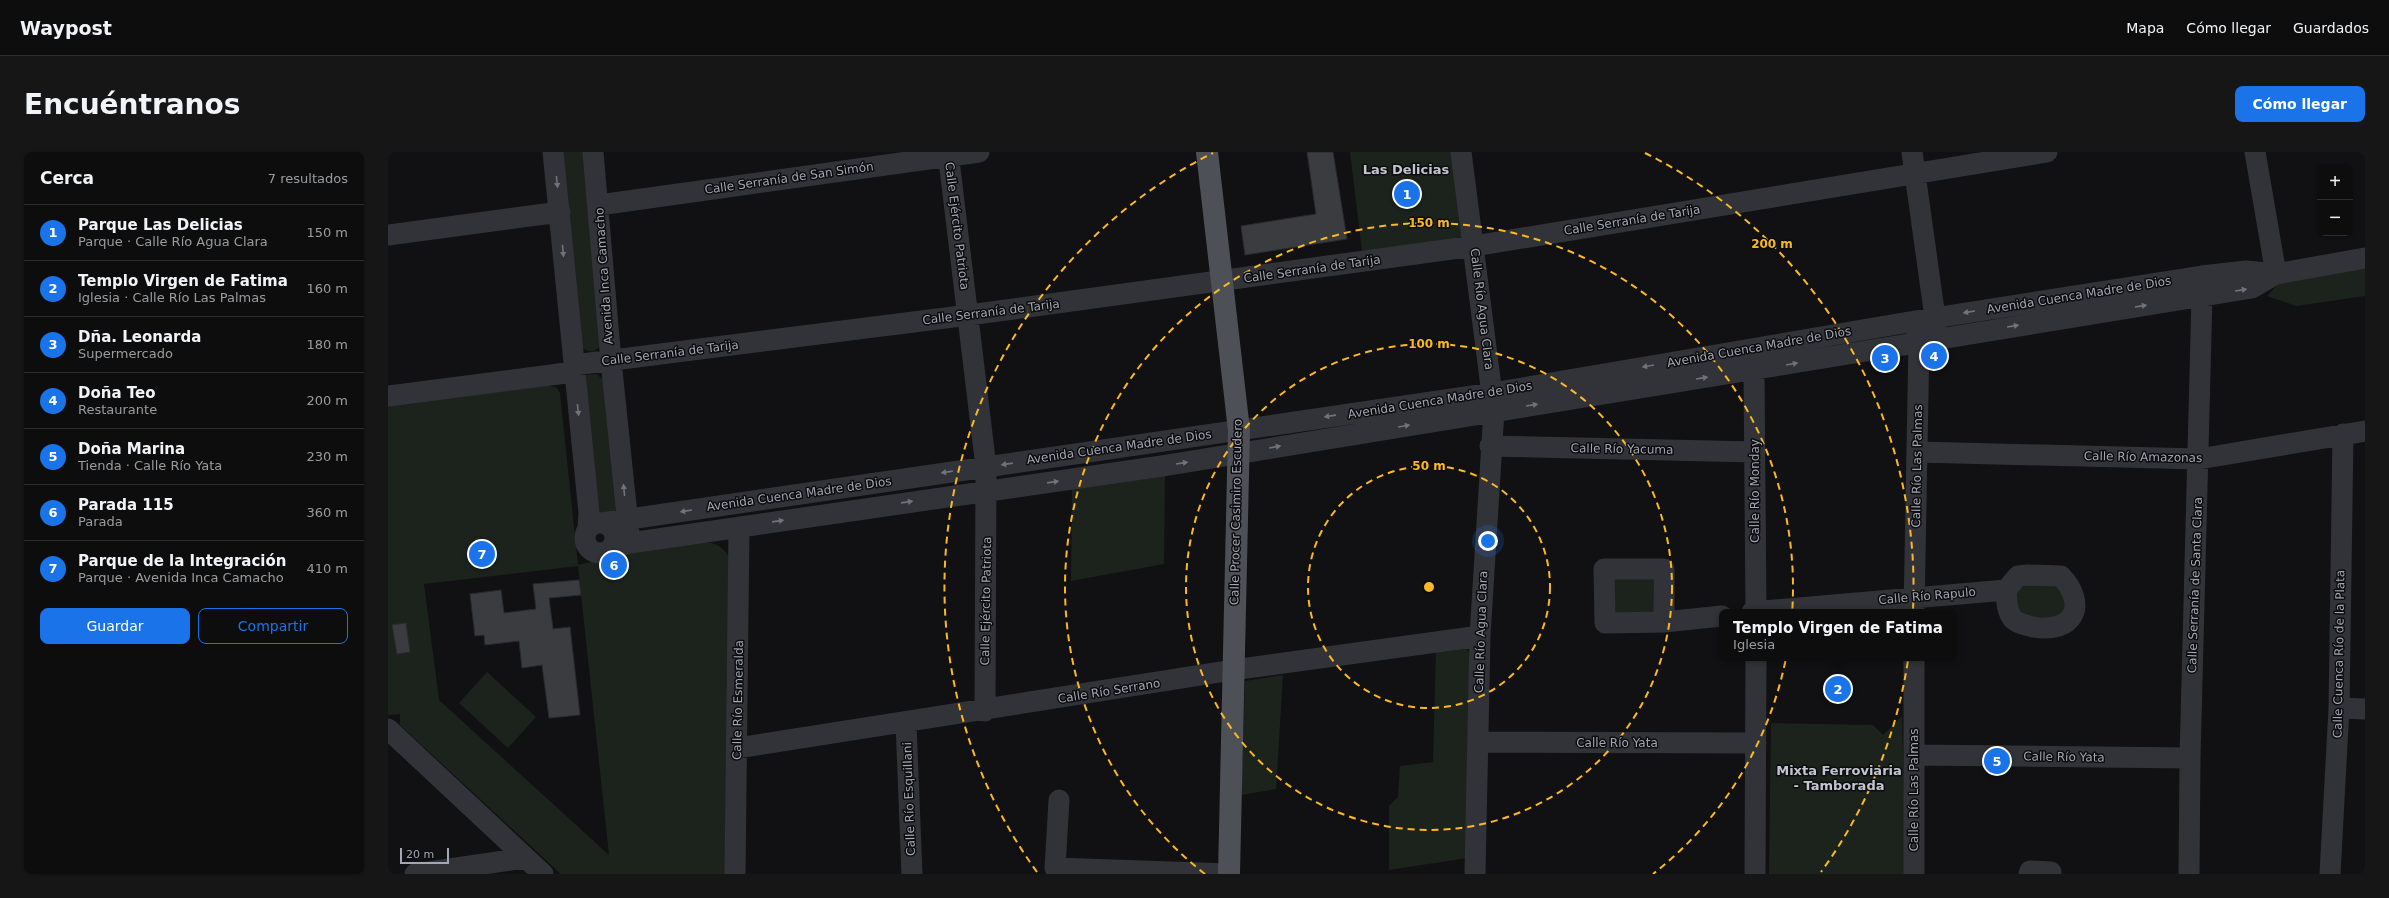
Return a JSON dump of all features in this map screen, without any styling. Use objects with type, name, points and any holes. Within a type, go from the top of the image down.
[{"type":"main road","name":"Calle Procer Casimiro Escudero","points":[[1207,152],[1239,430],[1237,454],[1229,874]]},
{"type":"street","points":[[553,152],[574,368],[595,525]]},
{"type":"street","name":"Avenida Inca Camacho","points":[[594,152],[611,361],[630,543]]},
{"type":"street","name":"Calle Serranía de San Simón","points":[[599,205],[948,154],[979,152]]},
{"type":"street","name":"Calle Río Agua Clara","points":[[1461,152],[1493,402],[1480,636],[1474,874]]},
{"type":"street","points":[[1912,152],[1936,318]]},
{"type":"street","name":"Calle Serranía de Tarija","points":[[388,396],[611,361],[969,315],[1474,246],[2047,152]]},
{"type":"street","points":[[2255,152],[2276,274]]},
{"type":"street","name":"Calle Ejército Patriota","points":[[948,154],[969,315],[986,467],[985,711]]},
{"type":"street","points":[[388,235],[560,212]]},
{"type":"street","name":"Avenida Cuenca Madre de Dios","points":[[595,525],[1239,430],[1754,371],[1924,334],[1936,318],[2202,276],[2246,271],[2276,274],[2365,258]]},
{"type":"street","name":"Avenida Cuenca Madre de Dios","points":[[595,525],[611,527],[615,536],[615,541],[610,549],[630,543],[1237,454],[1493,402],[1924,334],[2252,288],[2276,274]]},
{"type":"street","name":"Calle Serranía de Santa Clara","points":[[2190,874],[2190,758],[2199,460],[2202,296]]},
{"type":"street","name":"Calle Río Las Palmas","points":[[1914,605],[1918,452],[1924,334]]},
{"type":"street","name":"Calle Río Monday","points":[[1754,371],[1756,609]]},
{"type":"street","name":"Calle Río Amazonas","points":[[1918,452],[2199,460],[2365,431]]},
{"type":"street","name":"Calle Cuenca Río de la Plata","points":[[2330,874],[2339,708],[2343,434]]},
{"type":"street","name":"Calle Río Yacuma","points":[[1490,446],[1755,452]]},
{"type":"street","name":"Calle Río Esmeralda","points":[[735,874],[738,748],[739,527]]},
{"type":"street","name":"Calle Río Rapulo","points":[[1824,609],[1914,605],[2006,590]]},
{"type":"street","points":[[1664,622],[1719,616]]},
{"type":"street","name":"Calle Río Serrano","points":[[738,748],[985,711],[1234,670],[1480,636]]},
{"type":"street","points":[[1755,874],[1756,661]]},
{"type":"street","name":"Calle Río Las Palmas","points":[[1914,661],[1914,874]]},
{"type":"street","points":[[2339,708],[2365,709]]},
{"type":"street","name":"Calle Río Esquillani","points":[[906,723],[912,874]]},
{"type":"street","points":[[388,729],[543,874]]},
{"type":"street","name":"Calle Río Yata","points":[[1478,742],[1756,743]]},
{"type":"street","name":"Calle Río Yata","points":[[1914,756],[2190,758]]},
{"type":"street","points":[[1059,800],[1055,868],[1229,874]]},
{"type":"street","points":[[415,874],[525,858]]},
{"type":"street","points":[[2029,874],[2030,871],[2051,872],[2051,874]]},
{"type":"shaded area","points":[[563,152],[584,152],[601,344],[594,351],[586,350],[580,346]]},
{"type":"shaded area","points":[[1350,152],[1454,152],[1465,237],[1362,251]]},
{"type":"shaded area","points":[[2365,266],[2365,296],[2296,306],[2267,296],[2282,280]]},
{"type":"shaded area","points":[[596,374],[605,381],[617,510],[607,516],[597,513],[584,379],[586,375]]},
{"type":"shaded area","points":[[543,385],[556,387],[560,393],[578,565],[619,555],[703,542],[712,543],[718,546],[729,557],[725,874],[561,874],[400,725],[400,714],[388,715],[388,406]],"holes":[[[578,566],[609,855],[439,700],[424,584]]]},
{"type":"shaded area","points":[[1165,473],[1164,564],[1071,581],[1072,487]]},
{"type":"shaded area","points":[[1653,576],[1654,615],[1615,616],[1614,577]]},
{"type":"shaded area","points":[[2059,581],[2066,591],[2063,619],[2018,616],[2015,586]]},
{"type":"shaded area","points":[[1464,647],[1472,655],[1467,858],[1389,870],[1389,806],[1398,797],[1400,766],[1433,762],[1436,648]]},
{"type":"shaded area","points":[[487,672],[536,717],[508,748],[459,703]]},
{"type":"shaded area","points":[[1283,675],[1276,789],[1241,795],[1245,681]]},
{"type":"shaded area","points":[[1902,716],[1906,874],[1769,874],[1771,723],[1873,725],[1883,735]]},
{"type":"building","points":[[1307,152],[1333,152],[1347,239],[1245,255],[1241,226],[1316,214]]},
{"type":"building","points":[[579,580],[581,595],[549,598],[553,629],[570,627],[580,715],[549,718],[542,665],[522,668],[519,641],[485,645],[484,635],[475,636],[470,594],[501,590],[504,613],[536,609],[533,584]]},
{"type":"building","points":[[406,623],[410,652],[397,654],[392,625]]},
{"type":"place","name":"Parque Las Delicias","points":[[1407,194]]},
{"type":"place","name":"Doña Teo","points":[[1934,356]]},
{"type":"place","name":"Dña. Leonarda","points":[[1885,358]]},
{"type":"place","name":"Parque de la Integración","points":[[482,554]]},
{"type":"place","name":"Parada 115","points":[[614,565]]},
{"type":"place","name":"Templo Virgen de Fatima","points":[[1838,689]]},
{"type":"place","name":"Doña Marina","points":[[1997,761]]},
{"type":"district","name":"Las Delicias","points":[[1406,169]]},
{"type":"district","name":"Mixta Ferroviaria - Tamborada","points":[[1839,778]]}]
